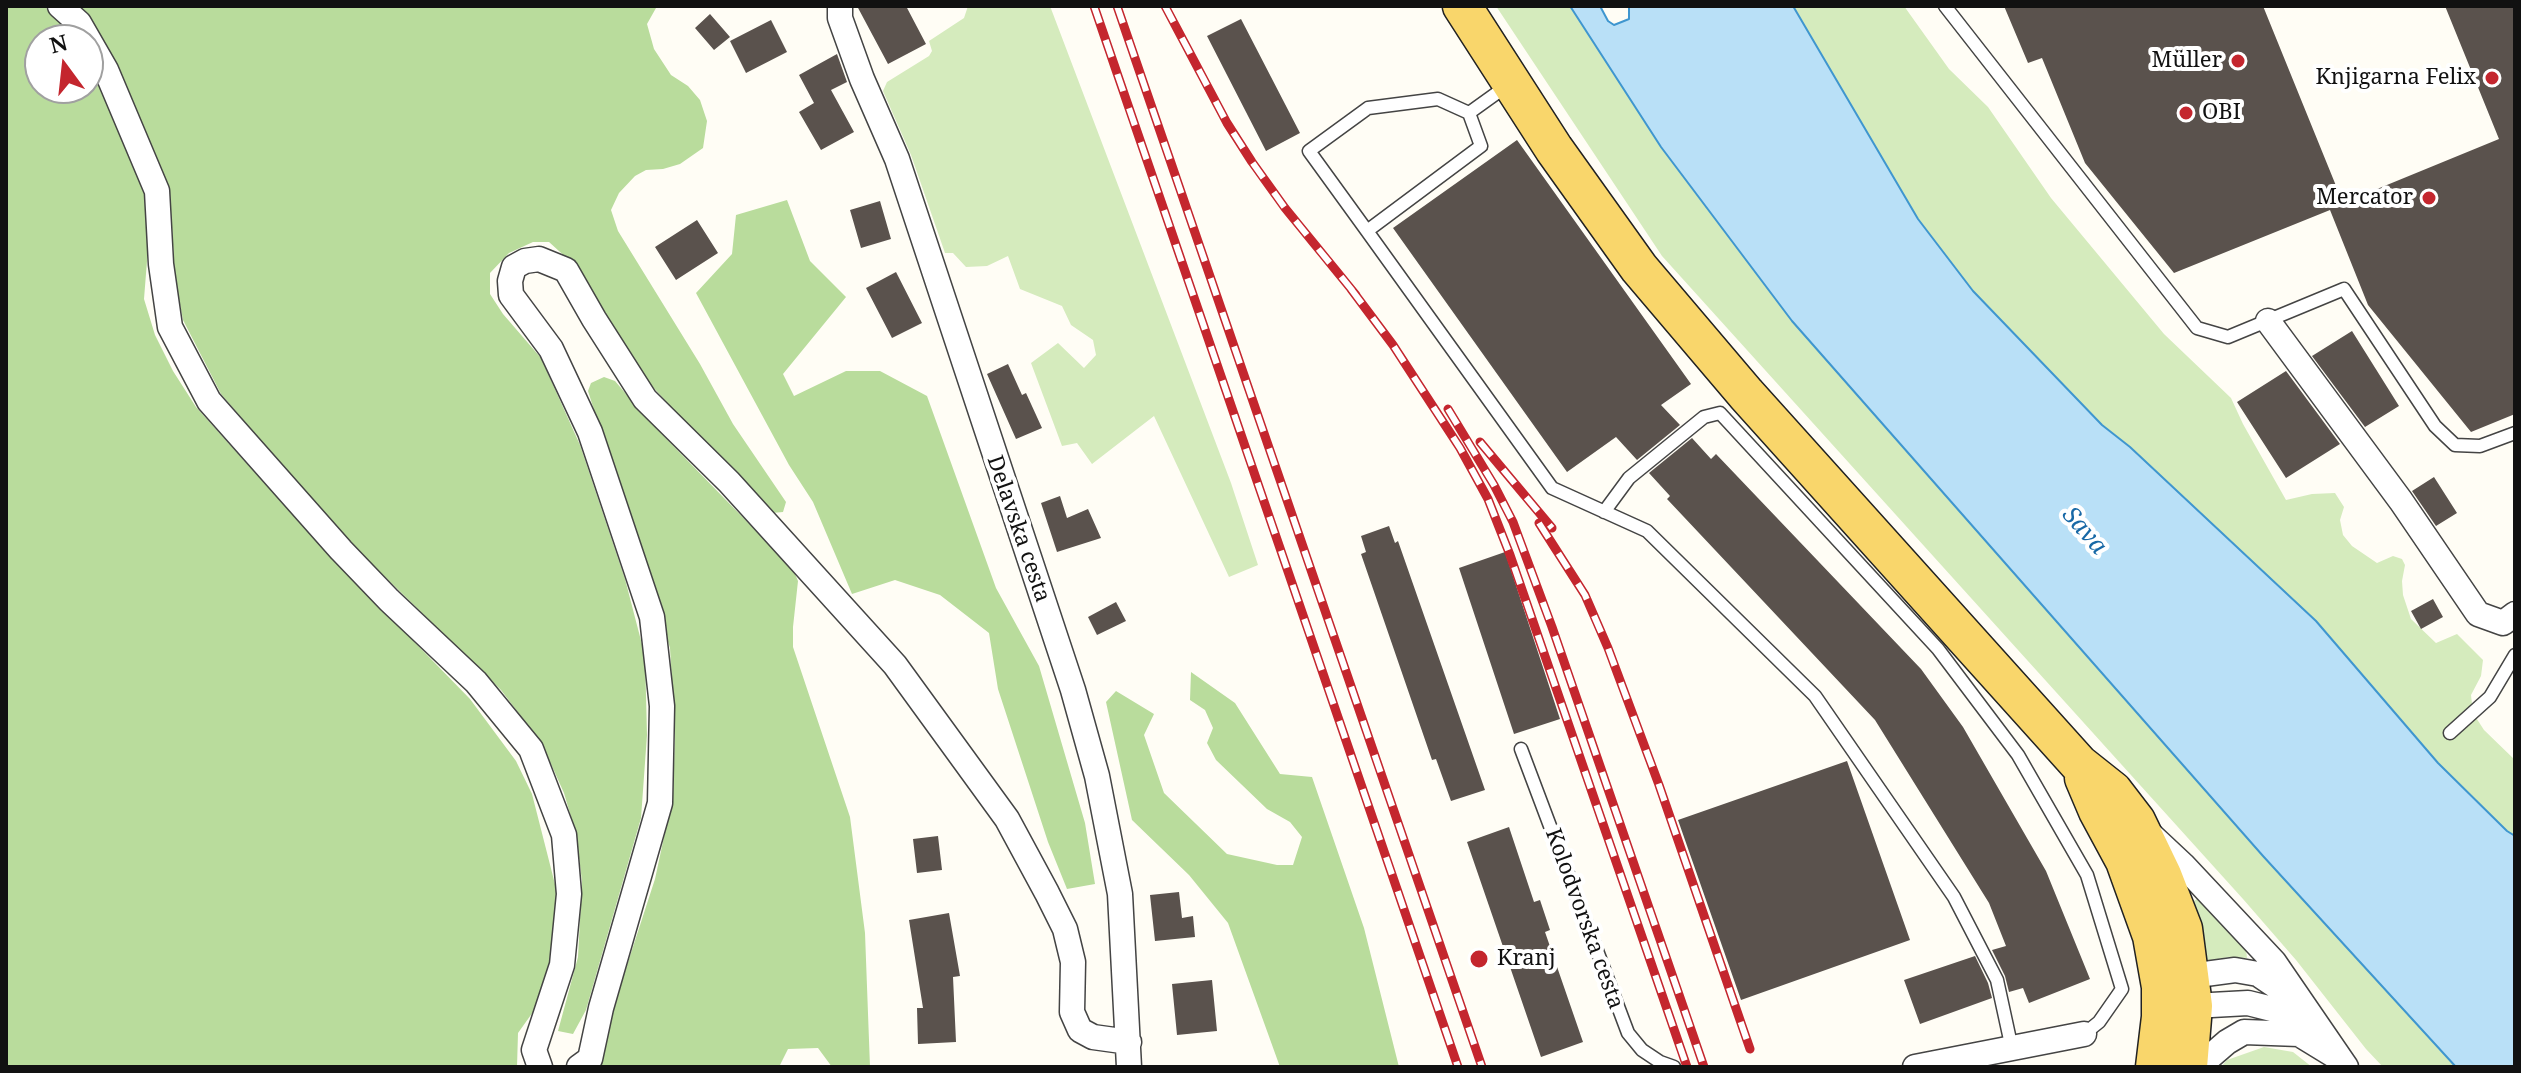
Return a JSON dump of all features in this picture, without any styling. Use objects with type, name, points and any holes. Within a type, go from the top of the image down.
[{"type":"main road","points":[[1471,14],[1510,83],[1639,268],[1746,394],[2079,764],[2113,791],[2136,821],[2183,929],[2176,997],[2155,1067]]},
{"type":"main road","points":[[2079,764],[2098,811],[2125,861],[2176,997],[2188,1067]]},
{"type":"street","points":[[60,6],[79,23],[106,70],[157,191],[161,264],[170,327],[209,401],[341,550],[476,682],[531,749],[564,835],[569,894],[562,965],[534,1050],[540,1067]]},
{"type":"street","name":"Delavska cesta","points":[[840,6],[840,18],[862,79],[897,159],[1073,690],[1093,762],[1120,894],[1129,1067]]},
{"type":"street","points":[[579,1067],[590,1059],[601,1008],[660,803],[662,706],[652,617],[590,432],[551,349],[511,295],[510,281],[514,267],[539,259],[566,270],[645,399],[729,482],[895,665],[1007,819],[1047,893],[1065,929],[1073,962],[1072,1012],[1080,1030],[1093,1037],[1129,1042]]},
{"type":"street","points":[[2268,321],[2401,501],[2478,614],[2503,623],[2515,614]]},
{"type":"street","points":[[2136,821],[2183,865],[2274,962],[2343,1063]]},
{"type":"street","points":[[2176,997],[2235,970],[2258,974],[2301,1003]]},
{"type":"street","points":[[2176,997],[2248,1003],[2276,1010],[2299,1034],[2343,1063]]},
{"type":"street","points":[[2201,1067],[2227,1042],[2244,1032],[2299,1034]]},
{"type":"street","points":[[1915,1067],[2084,1034]]},
{"type":"lane","points":[[1945,6],[2197,328],[2228,337],[2344,289],[2435,426],[2455,445],[2480,446],[2515,433]]},
{"type":"lane","points":[[1469,113],[1510,83]]},
{"type":"lane","points":[[1367,231],[1481,146],[1469,113],[1438,99],[1368,108],[1309,151],[1552,488],[1647,531],[1815,696],[1954,897],[1997,980],[2012,1049]]},
{"type":"lane","points":[[1604,512],[1629,478],[1704,417],[1720,413],[1938,649],[2018,755],[2087,875],[2122,989],[2099,1022],[2084,1034]]},
{"type":"lane","points":[[2450,733],[2490,697],[2515,655]]},
{"type":"lane","name":"Kolodvorska cesta","points":[[1521,749],[1628,1033],[1642,1050],[1674,1067]]},
{"type":"green space","points":[[6,6],[44,6],[63,24],[24,24],[24,104],[104,104],[104,96],[146,196],[149,236],[144,299],[155,335],[173,371],[196,407],[318,543],[470,699],[516,761],[532,794],[558,896],[549,966],[538,1005],[518,1033],[517,1067],[6,1067]]},
{"type":"green space","points":[[75,6],[659,6],[647,24],[654,49],[671,75],[688,86],[700,100],[707,121],[703,148],[680,164],[646,170],[635,176],[619,193],[611,210],[618,231],[733,424],[786,502],[783,512],[772,513],[639,372],[570,261],[549,242],[533,242],[509,253],[490,273],[490,294],[541,358],[580,445],[625,579],[645,656],[647,735],[641,818],[586,1010],[573,1034],[558,1031],[578,957],[582,881],[576,834],[564,793],[551,764],[532,731],[501,690],[339,532],[221,394],[183,320],[175,279],[172,227],[163,189],[104,66],[104,24],[84,24]]},
{"type":"green space","points":[[968,6],[1050,6],[1231,483],[1258,565],[1229,577],[1154,416],[1092,464],[1077,443],[1062,446],[1031,363],[1058,343],[1084,368],[1096,355],[1093,340],[1071,325],[1062,306],[1020,289],[1008,256],[987,266],[966,267],[953,253],[945,253],[911,155],[883,91],[887,82],[929,56],[932,51],[929,41],[964,18]]},
{"type":"green space","points":[[1496,6],[1570,6],[1661,147],[1792,321],[2263,856],[2456,1067],[2383,1067],[2366,1049],[2243,899],[1662,256]]},
{"type":"green space","points":[[1793,6],[1904,6],[1949,69],[1988,107],[2051,198],[2164,334],[2231,398],[2286,500],[2335,493],[2344,507],[2340,520],[2343,535],[2352,546],[2377,563],[2393,556],[2402,559],[2405,565],[2403,595],[2411,619],[2436,643],[2457,634],[2483,660],[2481,676],[2471,695],[2473,713],[2484,730],[2515,760],[2515,836],[2438,763],[2316,621],[2130,447],[2102,425],[1973,291],[1918,219]]},
{"type":"green space","points":[[787,200],[810,261],[846,297],[783,374],[794,396],[846,371],[880,371],[927,396],[996,588],[1039,666],[1085,823],[1095,884],[1067,889],[1048,842],[998,689],[989,633],[940,595],[895,580],[852,594],[813,502],[789,465],[696,293],[732,254],[736,215]]},
{"type":"green space","points":[[604,377],[615,381],[650,422],[761,536],[788,558],[798,581],[793,647],[850,817],[865,933],[870,1067],[832,1067],[818,1048],[788,1049],[779,1067],[594,1067],[655,879],[673,795],[675,735],[670,648],[588,391],[591,383]]},
{"type":"green space","points":[[1191,672],[1235,703],[1280,774],[1312,777],[1364,928],[1399,1067],[1280,1067],[1228,923],[1189,875],[1132,820],[1106,702],[1116,691],[1154,714],[1144,735],[1164,793],[1227,854],[1277,865],[1293,865],[1302,837],[1290,822],[1267,809],[1216,760],[1207,743],[1213,728],[1205,710],[1190,700]]},
{"type":"green space","points":[[2202,900],[2246,949],[2247,958],[2206,961],[2192,902]]},
{"type":"green space","points":[[2264,1047],[2293,1052],[2312,1067],[2221,1067],[2227,1060]]},
{"type":"water","name":"Sava","points":[[1570,6],[1600,6],[1608,21],[1614,25],[1629,19],[1629,6],[1793,6],[1918,219],[1973,291],[2102,425],[2130,447],[2316,621],[2438,763],[2515,836],[2515,1067],[2456,1067],[2263,856],[1792,321],[1661,147]]},
{"type":"building","points":[[857,6],[906,6],[926,44],[888,64]]},
{"type":"building","points":[[2004,6],[2263,6],[2343,203],[2499,139],[2445,6],[2515,6],[2515,414],[2471,432],[2368,305],[2330,210],[2174,273],[2085,163],[2042,58],[2028,63]]},
{"type":"building","points":[[710,14],[730,37],[714,50],[695,28]]},
{"type":"building","points":[[1241,19],[1300,133],[1266,151],[1207,36]]},
{"type":"building","points":[[771,20],[787,52],[746,73],[730,41]]},
{"type":"building","points":[[837,54],[847,82],[831,90],[854,132],[821,150],[799,112],[814,103],[799,75]]},
{"type":"building","points":[[1517,140],[1691,384],[1661,405],[1680,425],[1637,460],[1616,437],[1567,472],[1393,228]]},
{"type":"building","points":[[880,201],[891,239],[861,248],[850,210]]},
{"type":"building","points":[[697,220],[718,253],[676,280],[655,247]]},
{"type":"building","points":[[896,272],[922,323],[892,338],[866,288]]},
{"type":"building","points":[[2352,331],[2399,406],[2365,427],[2312,356]]},
{"type":"building","points":[[1008,364],[1042,428],[1016,439],[987,374]]},
{"type":"building","points":[[2286,371],[2340,444],[2286,478],[2237,402]]},
{"type":"building","points":[[1692,438],[1711,459],[1716,454],[1921,669],[1963,727],[2046,871],[2090,979],[2029,1003],[2023,988],[2009,992],[1992,950],[2006,946],[1989,903],[1875,720],[1667,499],[1670,496],[1649,473]]},
{"type":"building","points":[[2434,477],[2457,513],[2436,526],[2412,491]]},
{"type":"building","points":[[1060,496],[1067,518],[1088,509],[1101,538],[1057,552],[1041,503]]},
{"type":"building","points":[[1389,526],[1395,543],[1398,541],[1485,790],[1451,801],[1436,759],[1432,760],[1361,554],[1366,552],[1361,536]]},
{"type":"building","points":[[1505,552],[1560,719],[1514,734],[1459,568]]},
{"type":"building","points":[[2433,599],[2443,617],[2421,629],[2411,611]]},
{"type":"building","points":[[1116,602],[1126,621],[1097,635],[1088,617]]},
{"type":"building","points":[[1847,761],[1910,940],[1741,1000],[1678,820]]},
{"type":"building","points":[[1509,827],[1534,902],[1540,900],[1550,930],[1545,932],[1583,1042],[1541,1057],[1467,842]]},
{"type":"building","points":[[938,836],[942,870],[917,873],[913,839]]},
{"type":"building","points":[[1179,892],[1182,918],[1193,916],[1195,937],[1155,941],[1150,895]]},
{"type":"building","points":[[949,913],[960,976],[953,977],[956,1042],[918,1044],[917,1008],[923,1008],[909,920]]},
{"type":"building","points":[[1975,956],[1992,998],[1920,1024],[1904,980]]},
{"type":"building","points":[[1212,980],[1217,1031],[1177,1035],[1172,984]]},
{"type":"railway","points":[[1094,6],[1458,1067]]},
{"type":"railway","points":[[1117,6],[1482,1067]]},
{"type":"railway","points":[[1165,6],[1227,123],[1252,162],[1356,295]]},
{"type":"railway","points":[[1351,289],[1393,345],[1460,448],[1488,499],[1687,1067]]},
{"type":"railway","points":[[1448,409],[1513,522],[1704,1067]]},
{"type":"railway","points":[[1480,442],[1552,528]]},
{"type":"railway","points":[[1539,523],[1585,595],[1608,648],[1750,1049]]},
{"type":"place","name":"Müller","points":[[2238,61]]},
{"type":"place","name":"Knjigarna Felix","points":[[2492,78]]},
{"type":"place","name":"OBI","points":[[2186,113]]},
{"type":"place","name":"Mercator","points":[[2429,198]]},
{"type":"place","name":"Kranj","points":[[1479,959]]}]
